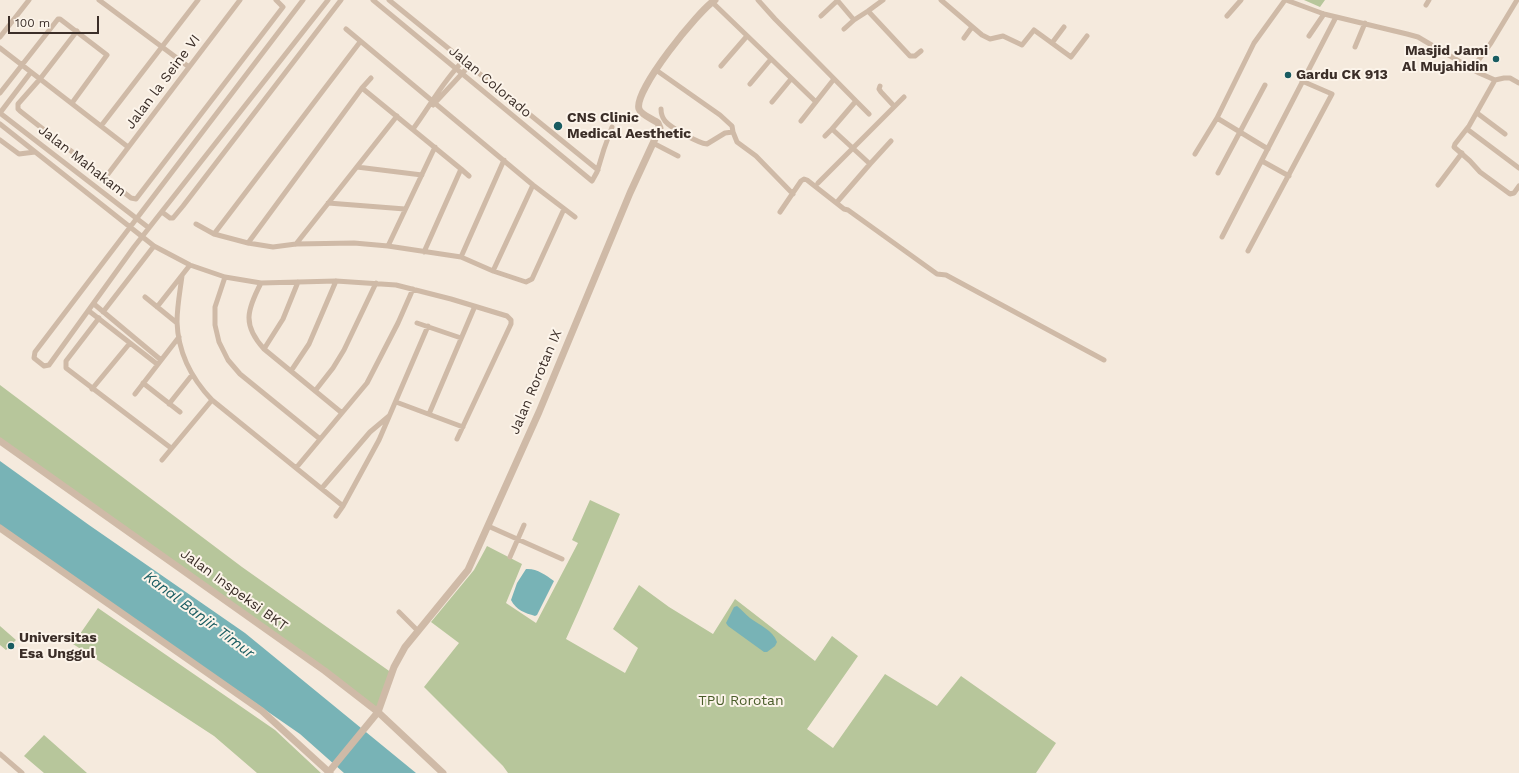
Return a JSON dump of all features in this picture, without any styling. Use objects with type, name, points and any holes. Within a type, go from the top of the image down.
[{"type":"street","points":[[0,37],[29,0]]},
{"type":"street","points":[[99,0],[190,67]]},
{"type":"street","points":[[101,126],[198,0]]},
{"type":"street","name":"Jalan la Seine VI","points":[[105,178],[240,0]]},
{"type":"street","points":[[77,31],[40,79],[18,104],[18,110],[134,199],[138,198],[283,7],[276,0]]},
{"type":"street","points":[[303,0],[35,352],[35,359],[46,367],[49,366],[149,228],[328,0]]},
{"type":"street","points":[[162,212],[170,218],[173,218],[341,0]]},
{"type":"street","name":"Jalan Colorado","points":[[373,0],[592,181],[598,170],[389,0]]},
{"type":"street","points":[[758,0],[869,114]]},
{"type":"street","points":[[821,16],[837,0],[854,20]]},
{"type":"street","points":[[844,29],[854,20],[868,12],[883,0]]},
{"type":"street","points":[[942,0],[972,27],[988,38],[1003,36],[1022,45],[1034,30],[1071,57],[1087,36]]},
{"type":"street","points":[[1227,16],[1241,0]]},
{"type":"street","points":[[1195,154],[1217,118],[1254,43],[1285,0],[1324,14],[1418,37],[1472,69],[1495,80],[1510,78],[1519,83]]},
{"type":"street","points":[[1426,5],[1429,0]]},
{"type":"street","points":[[1472,69],[1492,43],[1517,0]]},
{"type":"street","points":[[714,1],[747,36],[816,102]]},
{"type":"street","name":"Jalan Rorotan IX","points":[[329,773],[376,715],[396,661],[405,647],[468,571],[539,412],[630,193],[660,126],[658,123],[641,112],[639,108],[640,101],[656,70],[689,25],[714,1]]},
{"type":"street","points":[[868,12],[910,56],[915,56],[922,51]]},
{"type":"street","points":[[1309,36],[1324,14]]},
{"type":"street","points":[[1222,237],[1336,17]]},
{"type":"street","points":[[0,93],[58,19],[60,19],[108,55],[72,103]]},
{"type":"street","points":[[1354,47],[1364,23]]},
{"type":"street","points":[[964,38],[972,27]]},
{"type":"street","points":[[1052,43],[1064,27]]},
{"type":"street","points":[[346,29],[432,104],[575,217]]},
{"type":"street","points":[[721,66],[747,36]]},
{"type":"street","points":[[214,234],[360,42]]},
{"type":"street","points":[[0,48],[128,147]]},
{"type":"street","points":[[446,61],[453,53]]},
{"type":"street","points":[[750,84],[771,59]]},
{"type":"street","points":[[413,129],[463,61]]},
{"type":"street","points":[[432,104],[469,66]]},
{"type":"street","points":[[656,70],[720,115],[732,126],[737,142],[756,156],[793,194]]},
{"type":"street","points":[[0,113],[31,72]]},
{"type":"street","points":[[248,243],[362,88],[371,78]]},
{"type":"street","points":[[772,102],[791,79]]},
{"type":"street","points":[[801,121],[834,79]]},
{"type":"street","points":[[1248,251],[1290,176],[1332,94],[1303,79]]},
{"type":"street","points":[[1495,80],[1467,129],[1454,145],[1480,172],[1510,194],[1514,193],[1519,186]]},
{"type":"street","points":[[1218,173],[1265,85]]},
{"type":"street","points":[[880,86],[879,89],[881,92],[894,106]]},
{"type":"street","points":[[362,88],[469,176]]},
{"type":"street","points":[[818,183],[904,97]]},
{"type":"street","points":[[249,101],[258,108]]},
{"type":"street","points":[[825,136],[856,101]]},
{"type":"street","points":[[660,109],[663,117],[669,125],[705,144],[725,133],[733,132]]},
{"type":"street","name":"Jalan Mahakam","points":[[0,113],[149,228]]},
{"type":"street","points":[[1477,113],[1505,134]]},
{"type":"street","points":[[296,244],[397,116]]},
{"type":"street","points":[[1217,118],[1268,149]]},
{"type":"street","name":"Jalan Mahakam","points":[[0,124],[154,246],[190,265],[225,277],[261,283],[336,281],[396,285],[507,316],[512,322],[463,427]]},
{"type":"street","points":[[598,170],[612,127]]},
{"type":"street","points":[[832,129],[870,164]]},
{"type":"street","points":[[1467,129],[1519,168]]},
{"type":"street","points":[[0,140],[19,154],[35,152]]},
{"type":"street","points":[[838,201],[891,141]]},
{"type":"street","points":[[653,143],[678,156]]},
{"type":"street","points":[[388,246],[435,147]]},
{"type":"street","points":[[1438,185],[1462,154]]},
{"type":"street","points":[[461,258],[504,160]]},
{"type":"street","points":[[1262,161],[1290,176]]},
{"type":"street","points":[[357,167],[422,175]]},
{"type":"street","points":[[424,252],[461,168]]},
{"type":"street","points":[[780,212],[801,181],[804,179],[807,180],[844,209],[848,210],[937,274],[946,275],[1104,360]]},
{"type":"street","points":[[493,271],[533,184]]},
{"type":"street","points":[[328,203],[405,209]]},
{"type":"street","points":[[196,224],[214,234],[248,243],[273,247],[296,244],[354,243],[388,246],[461,258],[524,282],[529,281],[533,275],[564,209]]},
{"type":"street","points":[[154,246],[100,320],[66,361],[65,366],[67,370],[171,448]]},
{"type":"street","points":[[157,307],[190,265]]},
{"type":"street","points":[[182,276],[177,324],[179,337],[183,355],[192,375],[201,388],[212,400],[343,506]]},
{"type":"street","points":[[225,277],[215,307],[215,325],[219,342],[228,360],[240,374],[320,439]]},
{"type":"street","points":[[291,371],[309,344],[336,281]]},
{"type":"street","points":[[264,349],[283,319],[298,282]]},
{"type":"street","points":[[261,283],[252,301],[249,315],[251,328],[258,342],[264,349],[342,413]]},
{"type":"street","points":[[315,391],[341,356],[376,283]]},
{"type":"street","points":[[296,468],[367,382],[398,323],[413,289]]},
{"type":"street","points":[[146,298],[177,324]]},
{"type":"street","points":[[94,304],[161,360]]},
{"type":"street","points":[[429,414],[475,306]]},
{"type":"street","points":[[89,311],[158,364]]},
{"type":"street","points":[[416,323],[462,338]]},
{"type":"street","points":[[336,516],[343,506],[378,440],[396,402],[428,326]]},
{"type":"street","points":[[134,394],[179,337]]},
{"type":"street","points":[[92,389],[130,343]]},
{"type":"street","points":[[169,404],[192,375]]},
{"type":"street","points":[[143,383],[180,412]]},
{"type":"street","points":[[162,460],[212,400]]},
{"type":"street","points":[[396,402],[463,427],[457,439]]},
{"type":"street","points":[[322,488],[370,432],[390,415]]},
{"type":"street","name":"Jalan Inspeksi BKT","points":[[0,441],[325,672],[443,773]]},
{"type":"street","points":[[510,557],[524,525]]},
{"type":"street","points":[[488,526],[562,559]]},
{"type":"street","points":[[0,528],[262,711],[329,773]]},
{"type":"street","points":[[399,612],[418,631]]},
{"type":"street","points":[[0,754],[22,773]]},
{"type":"street","points":[[320,773],[329,773]]},
{"type":"green space","points":[[1304,0],[1325,0],[1320,7]]},
{"type":"green space","points":[[0,385],[242,567],[392,673],[378,712],[0,441]]},
{"type":"green space","name":"TPU Rorotan","points":[[590,500],[620,514],[566,639],[625,673],[638,648],[613,629],[639,585],[669,607],[713,634],[735,599],[815,661],[832,636],[858,656],[807,729],[833,748],[885,674],[937,706],[961,676],[1056,743],[1036,773],[508,773],[503,766],[424,687],[459,643],[431,622],[474,570],[487,546],[522,564],[506,603],[536,623],[578,543],[572,540]]},
{"type":"green space","points":[[98,608],[275,730],[321,773],[257,773],[214,736],[73,644]]},
{"type":"green space","points":[[0,626],[16,640],[6,650],[0,645]]},
{"type":"green space","points":[[44,735],[87,773],[44,773],[24,756]]},
{"type":"water","name":"Kanal Banjir Timur","points":[[0,461],[89,525],[245,633],[416,773],[344,773],[300,734],[0,526]]},
{"type":"water","points":[[526,569],[544,574],[554,581],[537,615],[535,616],[518,609],[511,600],[517,583]]},
{"type":"water","points":[[737,606],[750,618],[772,634],[777,642],[775,646],[767,652],[764,652],[728,626],[726,623],[734,607]]},
{"type":"place","name":"Masjid Jami Al Mujahidin","points":[[1496,59]]},
{"type":"place","name":"Gardu CK 913","points":[[1288,75]]},
{"type":"place","name":"CNS Clinic Medical Aesthetic","points":[[558,126]]},
{"type":"place","name":"Universitas Esa Unggul","points":[[11,646]]}]
